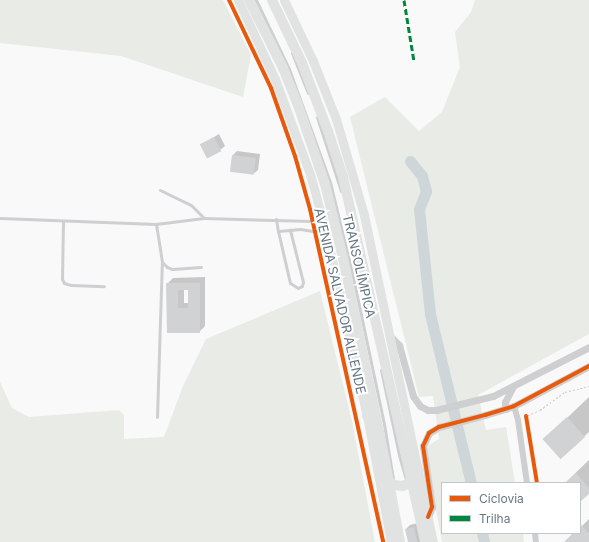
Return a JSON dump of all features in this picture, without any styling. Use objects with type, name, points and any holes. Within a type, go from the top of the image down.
[{"type":"highway","points":[[243,0],[277,63],[283,68]]},
{"type":"highway","name":"AVENIDA SALVADOR ALLENDE","points":[[249,0],[283,68],[310,137],[332,211],[392,484],[400,542]]},
{"type":"highway","points":[[272,0],[289,35],[328,131],[343,178],[410,483],[425,542]]},
{"type":"highway","points":[[277,0],[290,29],[289,35]]},
{"type":"highway","points":[[366,416],[372,422],[382,476],[392,484],[400,486],[410,483],[418,472]]},
{"type":"main road","name":"AVENIDA SALVADOR ALLENDE","points":[[238,0],[265,55],[288,111],[310,174],[326,233],[366,416],[391,542]]},
{"type":"main road","points":[[284,0],[313,61],[342,138],[364,214],[433,542]]},
{"type":"street","points":[[390,336],[399,345],[413,396],[420,406],[433,410],[484,400],[512,388],[589,347]]},
{"type":"street","points":[[428,517],[432,507],[423,446],[427,435],[437,428],[505,410],[589,366]]},
{"type":"street","points":[[505,410],[505,402],[512,388]]},
{"type":"street","points":[[514,406],[518,420],[527,482]]},
{"type":"lane","name":"TRANSOLÍMPICA","points":[[256,0],[289,69],[330,182],[356,292],[384,424],[392,484],[405,542]]},
{"type":"lane","points":[[276,20],[309,94]]},
{"type":"lane","name":"TRANSOLÍMPICA","points":[[316,115],[342,192],[362,276],[399,455],[410,483],[420,542]]},
{"type":"lane","points":[[160,190],[191,205],[204,218]]},
{"type":"lane","points":[[0,218],[63,222],[156,224],[204,218],[313,221],[322,219]]},
{"type":"lane","points":[[276,219],[290,283],[293,287],[298,288],[302,286],[303,282],[290,230]]},
{"type":"lane","points":[[63,222],[62,279],[64,283],[70,285],[104,286]]},
{"type":"lane","points":[[156,224],[162,262],[157,417]]},
{"type":"lane","points":[[278,231],[314,230],[326,233]]},
{"type":"lane","points":[[162,262],[167,267],[172,269],[201,268]]},
{"type":"path","points":[[518,420],[540,410],[566,392],[589,386]]},
{"type":"path","points":[[526,416],[528,424]]},
{"type":"shaded area","points":[[0,0],[223,0],[251,55],[243,97],[121,56],[0,43]]},
{"type":"shaded area","points":[[475,0],[589,0],[589,334],[478,395],[486,430],[506,427],[515,482],[441,482],[441,534],[523,534],[524,542],[442,542],[425,452],[429,445],[439,439],[433,396],[419,397],[350,117],[385,97],[419,131],[442,112],[460,67],[455,32],[471,12]]},
{"type":"shaded area","points":[[320,291],[352,421],[375,542],[0,542],[0,382],[12,408],[29,417],[119,410],[124,415],[124,439],[164,437],[183,386],[206,339]]},
{"type":"building","points":[[214,137],[221,151],[207,159],[200,144]]},
{"type":"building","points":[[232,155],[256,158],[254,175],[230,172]]},
{"type":"building","points":[[166,283],[200,283],[200,333],[167,333]],"holes":[[[178,290],[188,290],[188,308],[178,308]]]},
{"type":"building","points":[[567,417],[585,437],[561,459],[542,439]]},
{"type":"building","points":[[576,473],[589,488],[589,494],[581,501],[581,482],[566,482]]},
{"type":"building","points":[[581,525],[589,533],[589,542],[564,542],[572,534],[581,534]]},
{"type":"building","points":[[414,527],[417,542],[408,542],[405,529]]},
{"type":"waterway","points":[[410,161],[422,176],[426,191],[419,209],[430,314],[471,482]]},
{"type":"waterway","points":[[482,534],[484,542]]},
{"type":"marked path","points":[[404,0],[414,61]]},
{"type":"cycle path","points":[[229,0],[271,88],[295,156],[310,209],[383,542]]},
{"type":"cycle path","points":[[428,517],[432,507],[423,446],[429,433],[439,427],[514,406],[589,366]]},
{"type":"cycle path","points":[[526,416],[537,482]]}]
